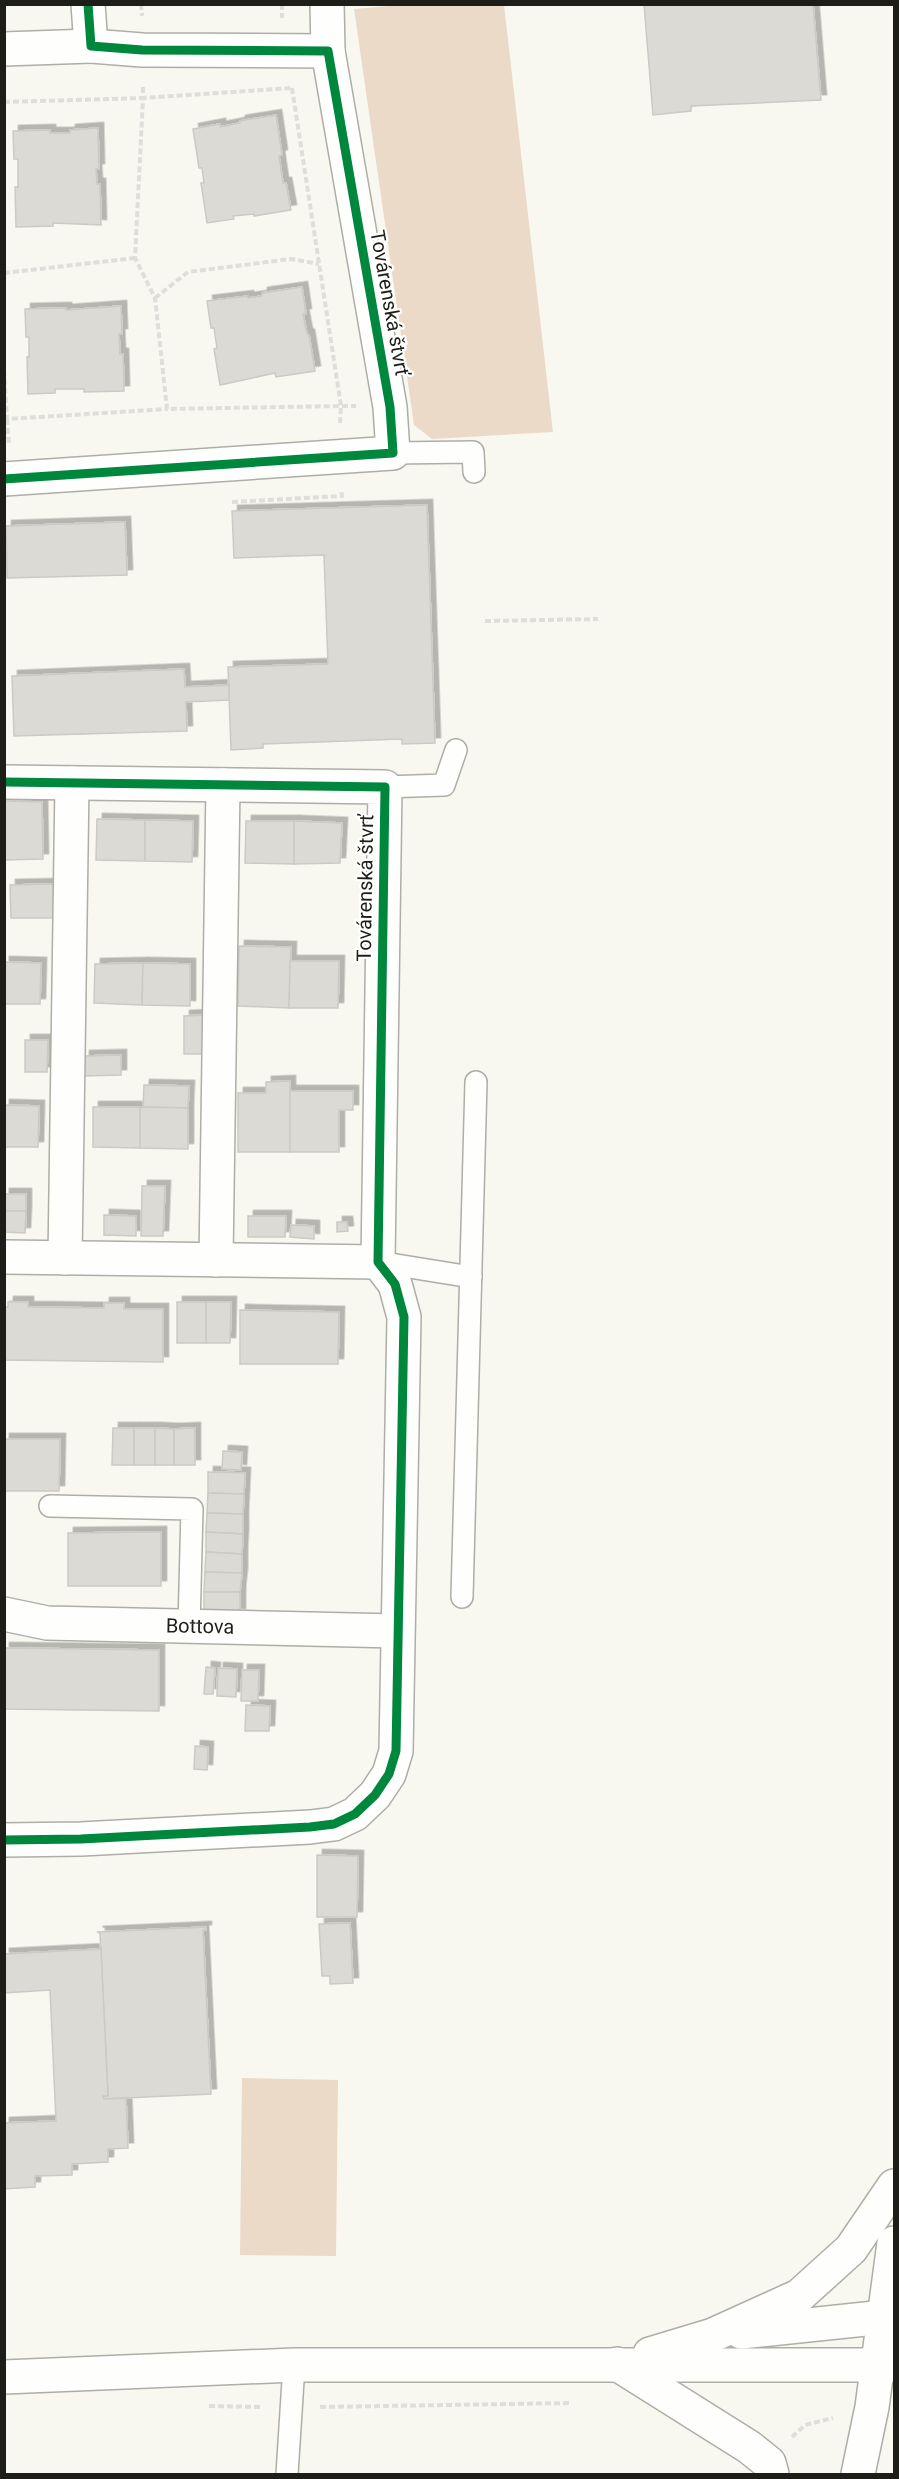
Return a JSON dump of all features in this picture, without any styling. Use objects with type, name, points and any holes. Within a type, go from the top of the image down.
[{"type":"street","points":[[88,4],[90,46]]},
{"type":"street","name":"Továrenská štvrť","points":[[327,4],[328,51],[390,407],[393,453]]},
{"type":"street","points":[[4,48],[90,46],[142,50],[328,51]]},
{"type":"street","points":[[7,465],[393,453]]},
{"type":"street","name":"Továrenská štvrť","points":[[4,782],[385,787],[378,1262]]},
{"type":"street","points":[[65,1258],[72,783]]},
{"type":"street","points":[[216,1260],[224,785]]},
{"type":"street","points":[[4,1257],[378,1262],[395,1284],[404,1317],[396,1751],[389,1774],[375,1795],[355,1814],[334,1824],[310,1827],[81,1839],[4,1839]]},
{"type":"street","name":"Bottova","points":[[4,1614],[47,1623],[397,1631]]},
{"type":"street","points":[[616,2364],[713,2335],[799,2296],[851,2249],[894,2186]]},
{"type":"street","points":[[858,2475],[886,2365],[894,2243]]},
{"type":"street","points":[[713,2335],[890,2317]]},
{"type":"street","points":[[616,2364],[749,2447],[769,2463],[771,2475]]},
{"type":"street","points":[[4,2377],[294,2366],[886,2365]]},
{"type":"lane","points":[[393,453],[473,452],[474,472]]},
{"type":"lane","points":[[385,787],[444,785],[456,750]]},
{"type":"lane","points":[[462,1597],[476,1082]]},
{"type":"lane","points":[[378,1262],[471,1277]]},
{"type":"lane","points":[[50,1506],[192,1509],[189,1626]]},
{"type":"lane","points":[[287,2475],[294,2366]]},
{"type":"path","points":[[143,75],[135,258],[155,298],[167,409]]},
{"type":"path","points":[[4,102],[143,98],[292,88],[341,406],[167,409],[8,419]]},
{"type":"path","points":[[4,273],[135,258]]},
{"type":"path","points":[[155,298],[188,272],[291,259],[319,264]]},
{"type":"path","points":[[4,370],[8,419],[7,465]]},
{"type":"path","points":[[485,621],[598,619]]},
{"type":"path","points":[[200,2407],[291,2408],[581,2403]]},
{"type":"path","points":[[791,2438],[805,2425],[841,2416]]},
{"type":"shaded area","points":[[412,4],[504,5],[553,432],[432,439],[414,425],[354,9]]},
{"type":"shaded area","points":[[242,2078],[338,2080],[336,2256],[240,2255]]},
{"type":"building","points":[[644,4],[813,4],[821,100],[691,106],[691,111],[653,115]]},
{"type":"building","points":[[276,115],[282,155],[279,156],[283,183],[286,183],[291,210],[254,216],[254,214],[233,216],[234,219],[207,223],[201,183],[204,183],[202,168],[199,168],[193,129],[220,124],[220,127]]},
{"type":"building","points":[[98,128],[99,169],[96,169],[97,184],[100,184],[101,225],[53,223],[53,226],[16,227],[15,187],[18,187],[18,159],[14,159],[13,131],[50,130],[50,133],[70,133],[70,130]]},
{"type":"building","points":[[302,287],[306,314],[303,314],[315,371],[276,377],[275,373],[220,385],[214,349],[217,348],[214,328],[211,328],[207,301],[262,296],[262,293]]},
{"type":"building","points":[[121,306],[122,334],[119,334],[120,354],[123,354],[124,391],[84,392],[84,389],[55,389],[55,393],[28,394],[29,337],[26,337],[25,309],[66,308],[66,310]]},
{"type":"building","points":[[427,505],[435,743],[402,744],[402,739],[263,744],[263,748],[231,750],[228,667],[328,664],[324,555],[234,558],[232,511]]},
{"type":"building","points":[[125,522],[127,575],[7,578],[6,526]]},
{"type":"building","points":[[184,669],[185,687],[229,685],[229,700],[186,702],[187,731],[14,736],[12,676]]},
{"type":"building","points":[[4,801],[42,802],[43,859],[4,860]]},
{"type":"building","points":[[97,819],[145,820],[145,861],[96,860]]},
{"type":"building","points":[[145,820],[193,821],[192,862],[145,861]]},
{"type":"building","points":[[246,821],[294,821],[294,864],[245,863]]},
{"type":"building","points":[[294,821],[342,823],[340,863],[294,864]]},
{"type":"building","points":[[57,884],[57,918],[11,918],[10,885]]},
{"type":"building","points":[[239,946],[291,947],[289,1008],[238,1006]]},
{"type":"building","points":[[290,961],[339,961],[338,1008],[289,1008]]},
{"type":"building","points":[[4,962],[41,963],[40,1004],[4,1004]]},
{"type":"building","points":[[143,963],[142,1005],[94,1003],[95,964]]},
{"type":"building","points":[[143,963],[190,964],[190,1006],[142,1005]]},
{"type":"building","points":[[206,1015],[206,1054],[184,1054],[184,1016]]},
{"type":"building","points":[[25,1040],[48,1040],[47,1072],[25,1072]]},
{"type":"building","points":[[121,1055],[121,1075],[84,1076],[84,1056]]},
{"type":"building","points":[[290,1081],[290,1152],[238,1152],[238,1093],[266,1093],[266,1082]]},
{"type":"building","points":[[144,1085],[189,1086],[188,1108],[143,1107]]},
{"type":"building","points":[[290,1091],[353,1091],[353,1110],[339,1110],[339,1152],[290,1152]]},
{"type":"building","points":[[4,1105],[39,1106],[38,1147],[4,1147]]},
{"type":"building","points":[[93,1107],[140,1107],[140,1148],[93,1147]]},
{"type":"building","points":[[140,1107],[188,1108],[188,1149],[140,1148]]},
{"type":"building","points":[[142,1186],[165,1186],[163,1236],[141,1236]]},
{"type":"building","points":[[4,1194],[26,1194],[26,1211],[4,1211]]},
{"type":"building","points":[[4,1211],[26,1211],[25,1233],[4,1232]]},
{"type":"building","points":[[104,1215],[136,1216],[136,1236],[104,1235]]},
{"type":"building","points":[[248,1216],[286,1216],[285,1237],[248,1237]]},
{"type":"building","points":[[337,1222],[347,1222],[348,1231],[337,1232]]},
{"type":"building","points":[[291,1225],[314,1226],[314,1239],[290,1237]]},
{"type":"building","points":[[8,1302],[28,1302],[28,1307],[104,1308],[104,1303],[124,1303],[124,1309],[163,1309],[163,1362],[4,1360],[4,1307],[8,1307]]},
{"type":"building","points":[[177,1302],[206,1302],[206,1343],[177,1343]]},
{"type":"building","points":[[206,1302],[231,1302],[230,1343],[206,1343]]},
{"type":"building","points":[[240,1310],[339,1312],[338,1364],[240,1364]]},
{"type":"building","points":[[113,1428],[134,1428],[134,1465],[112,1465]]},
{"type":"building","points":[[134,1428],[155,1428],[155,1465],[134,1465]]},
{"type":"building","points":[[155,1428],[174,1429],[174,1465],[155,1465]]},
{"type":"building","points":[[195,1428],[195,1465],[174,1465],[174,1429]]},
{"type":"building","points":[[4,1439],[60,1439],[59,1491],[4,1491]]},
{"type":"building","points":[[223,1451],[242,1452],[241,1470],[222,1469]]},
{"type":"building","points":[[208,1472],[245,1473],[244,1494],[208,1493]]},
{"type":"building","points":[[208,1493],[244,1494],[243,1514],[207,1513]]},
{"type":"building","points":[[207,1513],[243,1514],[243,1534],[206,1532]]},
{"type":"building","points":[[161,1532],[161,1586],[68,1586],[68,1533]]},
{"type":"building","points":[[206,1532],[243,1534],[242,1554],[206,1552]]},
{"type":"building","points":[[206,1552],[242,1554],[242,1573],[205,1572]]},
{"type":"building","points":[[205,1572],[242,1573],[240,1592],[204,1592]]},
{"type":"building","points":[[204,1592],[240,1592],[240,1614],[204,1613]]},
{"type":"building","points":[[4,1648],[159,1650],[159,1711],[4,1709]]},
{"type":"building","points":[[206,1667],[215,1668],[213,1694],[204,1694]]},
{"type":"building","points":[[218,1668],[237,1669],[236,1697],[217,1696]]},
{"type":"building","points":[[242,1670],[259,1670],[258,1701],[241,1701]]},
{"type":"building","points":[[246,1705],[270,1706],[269,1731],[245,1731]]},
{"type":"building","points":[[195,1746],[208,1747],[207,1770],[194,1769]]},
{"type":"building","points":[[317,1855],[358,1856],[357,1917],[317,1917]]},
{"type":"building","points":[[350,1923],[353,1983],[330,1984],[330,1976],[322,1976],[319,1924]]},
{"type":"building","points":[[206,1927],[206,1930],[203,1930],[211,2094],[104,2099],[103,2096],[108,2096],[100,1933],[97,1932]]},
{"type":"building","points":[[101,1949],[108,2096],[103,2096],[104,2099],[126,2098],[128,2148],[108,2149],[108,2162],[72,2164],[72,2175],[35,2176],[35,2187],[4,2189],[4,2123],[56,2121],[50,1990],[4,1993],[4,1954]]},
{"type":"cycle path","points":[[4,479],[393,453],[390,407],[328,51],[142,50],[91,46],[88,4]]},
{"type":"cycle path","points":[[4,782],[385,787],[378,1262],[395,1284],[404,1317],[396,1751],[389,1774],[375,1795],[355,1814],[334,1824],[310,1827],[81,1839],[4,1840]]}]
